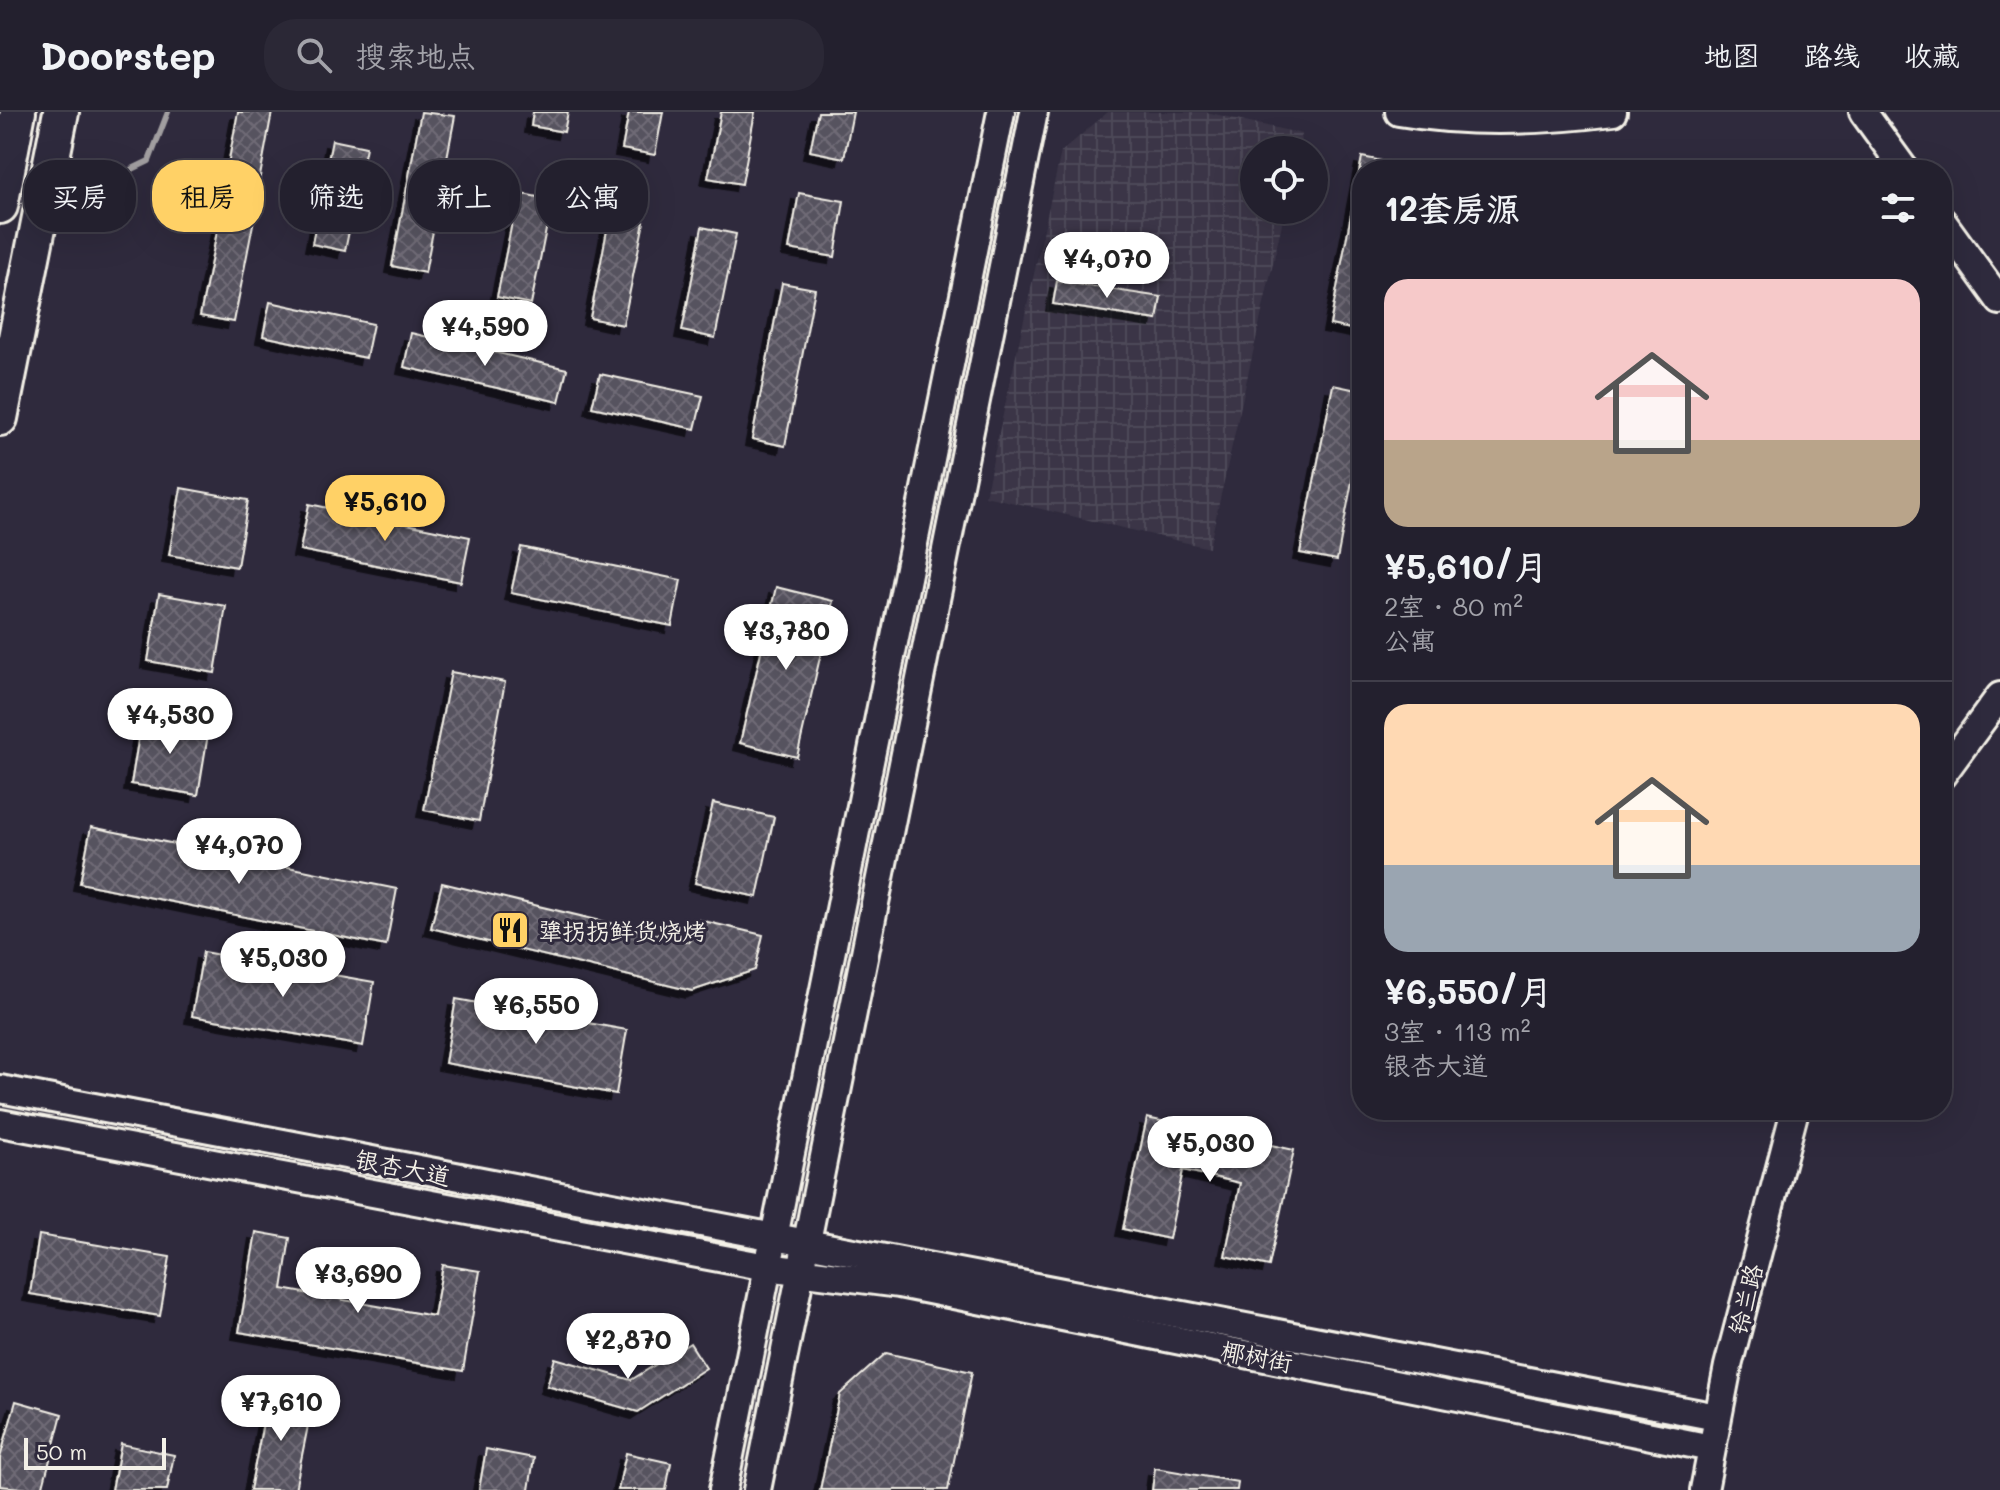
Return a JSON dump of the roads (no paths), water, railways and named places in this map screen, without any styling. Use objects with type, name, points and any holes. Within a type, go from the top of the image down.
[{"type":"highway","points":[[0,206],[18,112]]},
{"type":"highway","points":[[0,418],[61,112]]},
{"type":"street","points":[[723,1490],[1001,112]]},
{"type":"street","points":[[757,1490],[1034,112]]},
{"type":"street","points":[[1399,112],[1435,118],[1577,117],[1613,112]]},
{"type":"street","points":[[1863,112],[1898,160]]},
{"type":"street","points":[[1952,235],[2000,301]]},
{"type":"street","points":[[1952,761],[2000,696]]},
{"type":"street","name":"银杏大道","points":[[0,1089],[652,1216],[807,1242]]},
{"type":"street","name":"铃兰路","points":[[1704,1490],[1717,1417],[1792,1120]]},
{"type":"street","name":"银杏大道","points":[[0,1123],[801,1272]]},
{"type":"street","name":"椰树街","points":[[807,1242],[1717,1417]]},
{"type":"street","name":"椰树街","points":[[801,1272],[915,1287],[1711,1448]]},
{"type":"waterway","points":[[136,167],[149,161],[168,112]]},
{"type":"place","name":"犟拐拐鲜货烧烤","points":[[510,930]]}]
